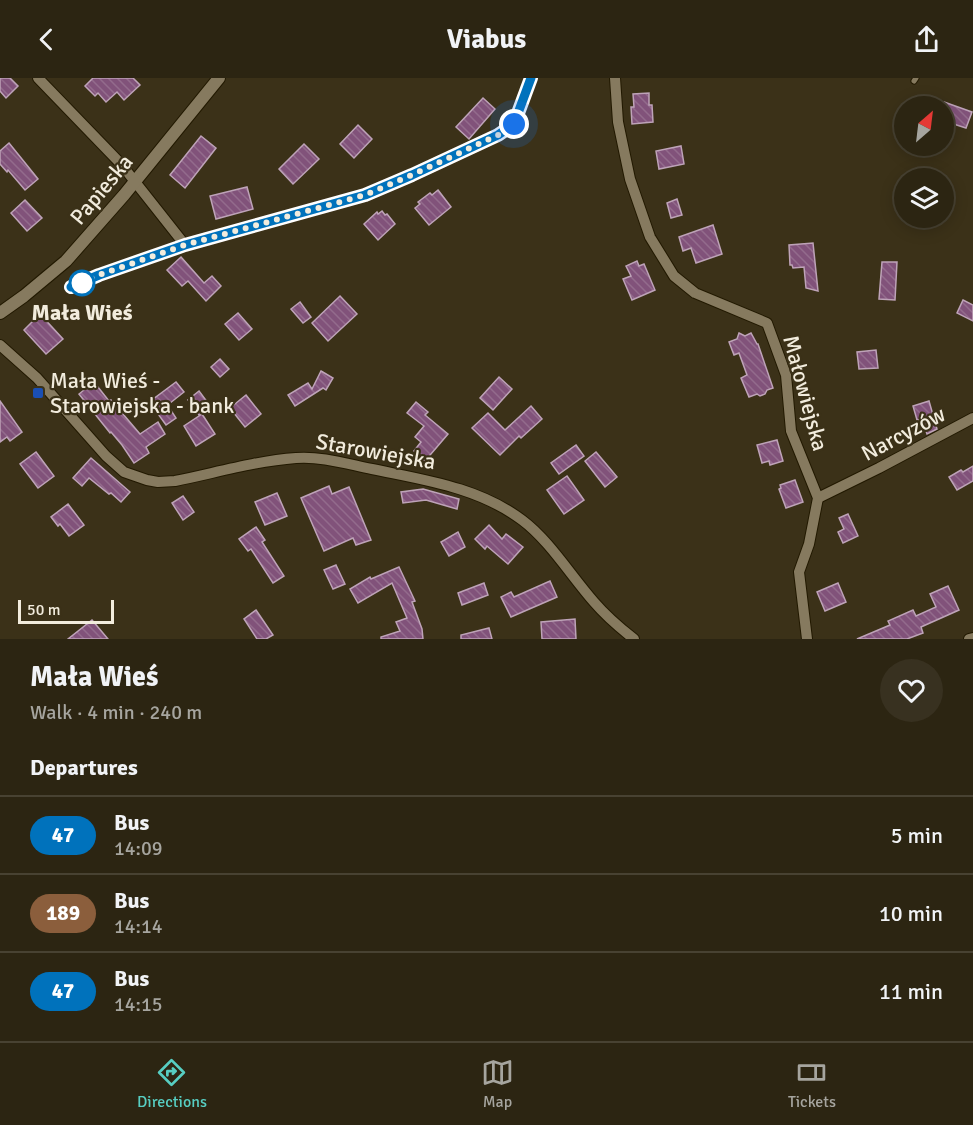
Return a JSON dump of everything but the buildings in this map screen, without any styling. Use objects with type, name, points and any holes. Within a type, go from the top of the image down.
[{"type":"street","points":[[38,78],[122,164],[185,245]]},
{"type":"street","name":"Papieska","points":[[0,313],[66,261],[135,182],[219,78]]},
{"type":"street","points":[[71,287],[185,245],[365,195],[412,175],[498,135],[514,124],[531,78]]},
{"type":"street","name":"Małowiejska","points":[[615,78],[618,123],[630,179],[650,237],[674,276],[695,293],[767,323],[786,375],[791,431],[818,498]]},
{"type":"street","name":"Starowiejska","points":[[0,345],[37,378],[106,456],[124,472],[134,477],[158,482],[175,481],[276,460],[326,459],[439,482],[496,504],[522,520],[538,534],[596,604],[633,639]]},
{"type":"street","name":"Narcyzów","points":[[818,498],[973,418]]},
{"type":"street","points":[[807,639],[799,572],[818,498]]},
{"type":"bus line","name":"47","points":[[71,287],[185,245],[365,195],[412,175],[498,135],[514,124],[531,78]]},
{"type":"place","name":"Mała Wieś","points":[[82,283]]},
{"type":"place","name":"Mała Wieś - Starowiejska - bank","points":[[38,393]]},
{"type":"route","points":[[82,283],[185,245],[365,195],[498,135],[514,124]]}]
